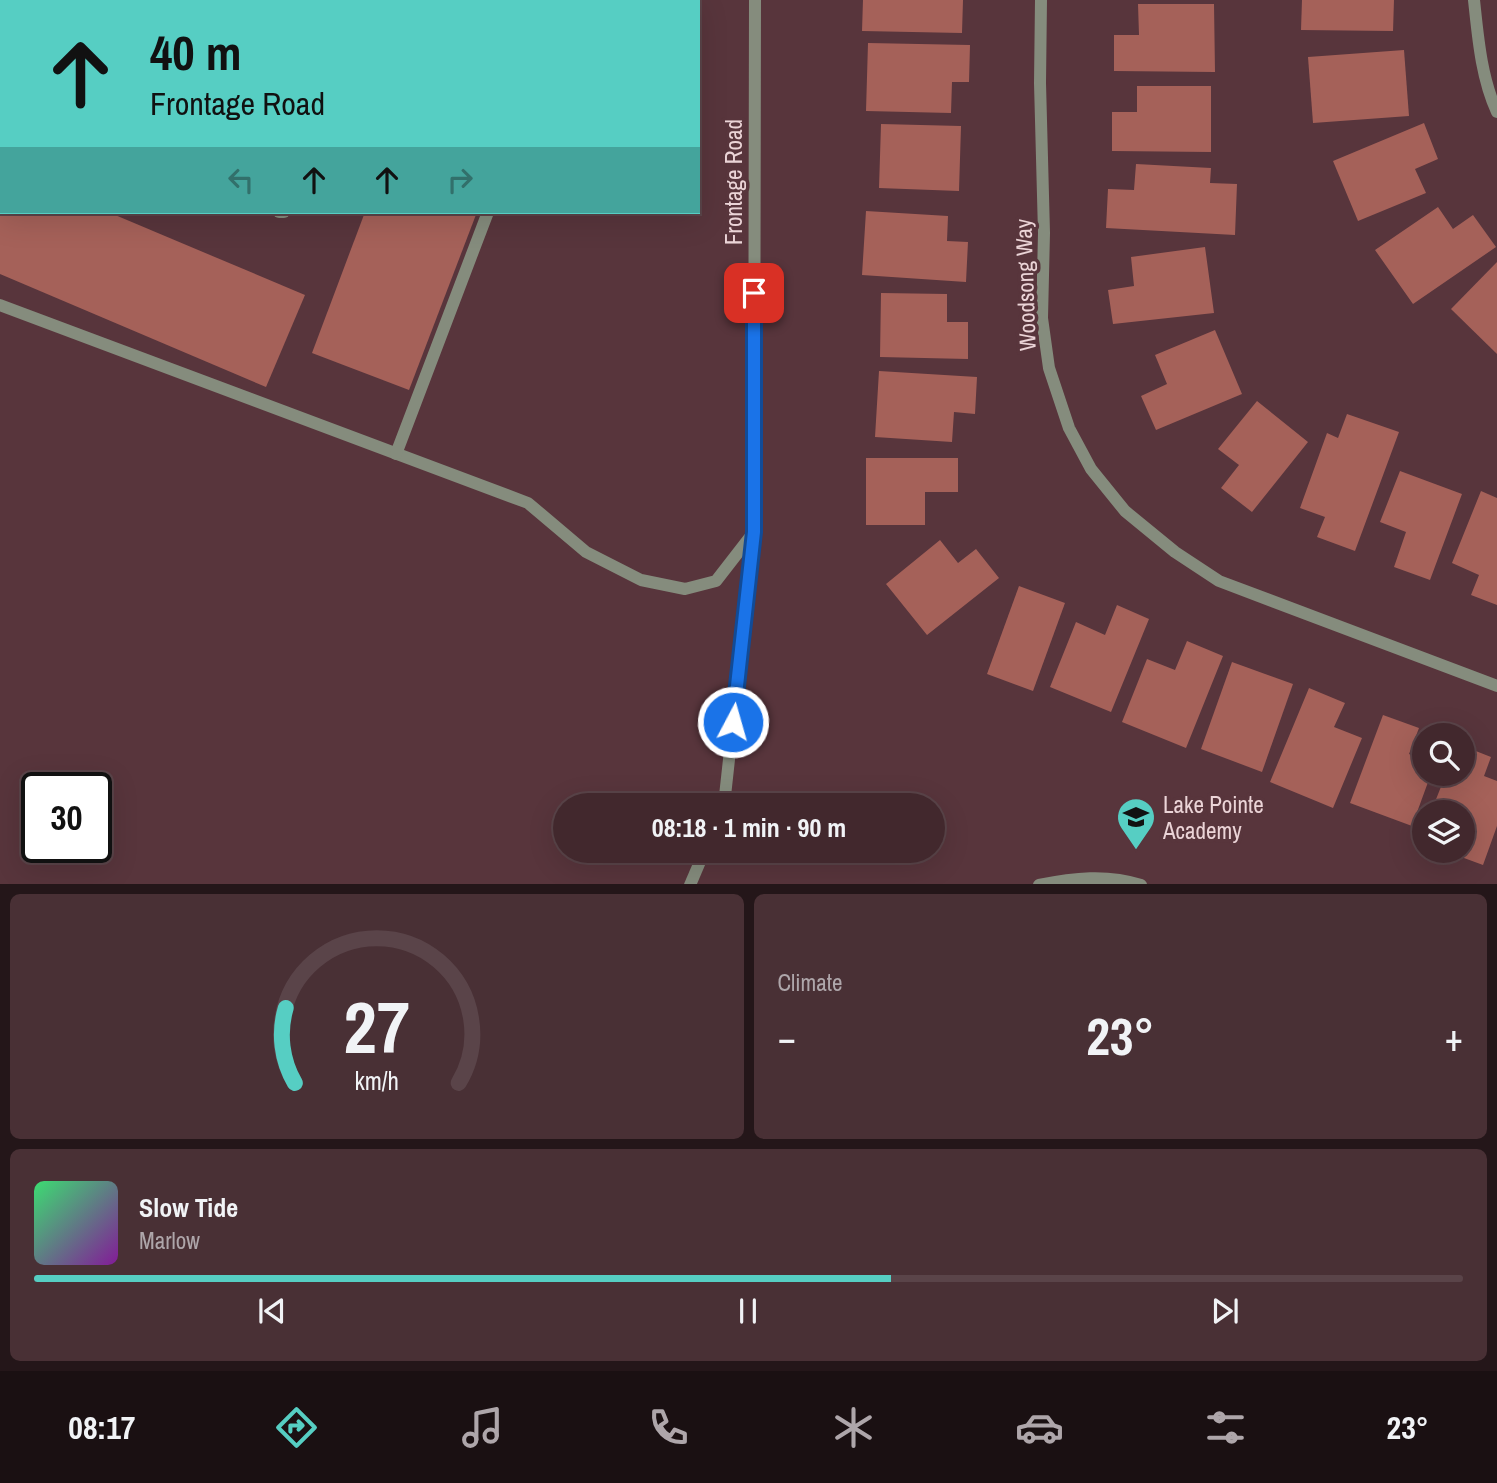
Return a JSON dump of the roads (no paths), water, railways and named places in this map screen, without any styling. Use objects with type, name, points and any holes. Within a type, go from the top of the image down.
[{"type":"street","name":"Frontage Road","points":[[725,793],[754,532],[755,0]]},
{"type":"street","name":"Woodsong Way","points":[[1041,0],[1044,233],[1042,318],[1049,368],[1069,428],[1091,468],[1125,511],[1175,552],[1219,581],[1497,686]]},
{"type":"street","points":[[1474,0],[1479,48],[1491,99],[1497,111]]},
{"type":"street","points":[[396,454],[487,214]]},
{"type":"street","points":[[0,305],[528,503],[586,552],[641,580],[685,589],[716,582],[754,532]]},
{"type":"street","points":[[690,884],[699,863]]},
{"type":"street","points":[[1039,884],[1082,877],[1127,880],[1141,884]]},
{"type":"place","name":"Lake Pointe Academy","points":[[1136,851]]}]
